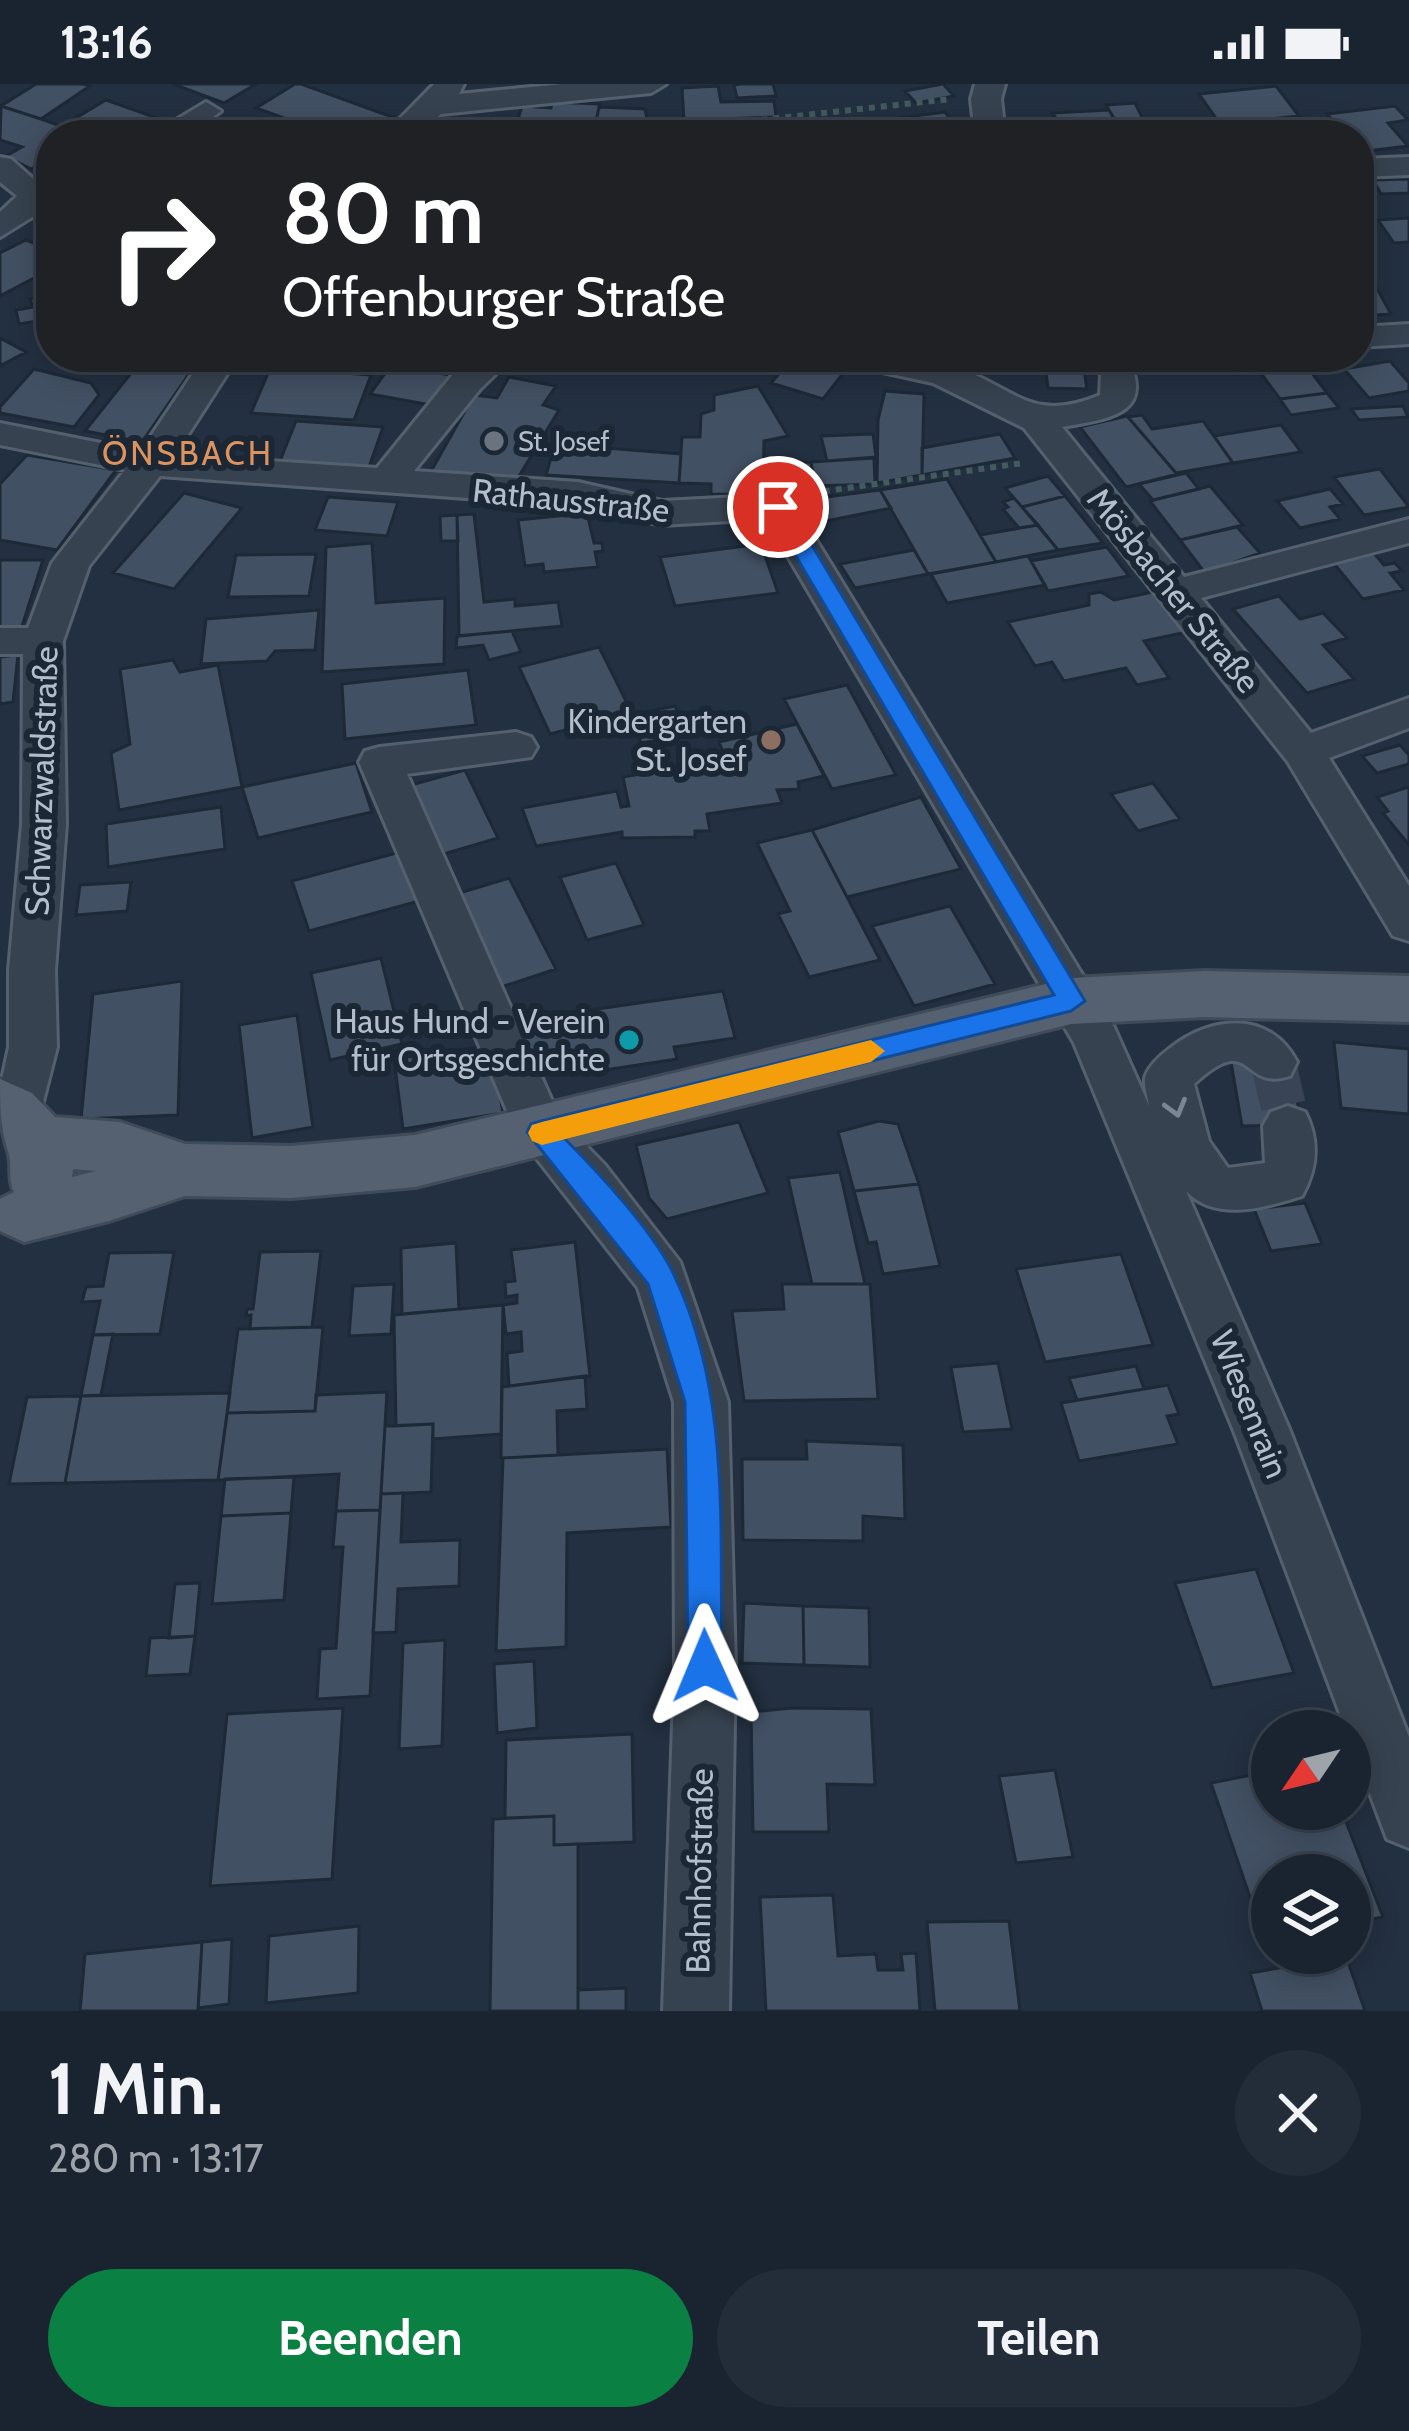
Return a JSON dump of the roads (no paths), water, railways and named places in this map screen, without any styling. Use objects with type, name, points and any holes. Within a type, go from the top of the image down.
[{"type":"main road","points":[[19,1120],[185,1170],[291,1172],[415,1161],[1071,1001],[1205,994],[1409,999]]},
{"type":"main road","points":[[12,1226],[40,1177],[19,1120]]},
{"type":"main road","points":[[12,1226],[185,1170]]},
{"type":"street","points":[[415,120],[441,95],[651,84]]},
{"type":"street","points":[[990,88],[990,120]]},
{"type":"street","points":[[191,120],[206,111]]},
{"type":"street","points":[[0,166],[36,197]]},
{"type":"street","points":[[1374,167],[1409,166]]},
{"type":"street","points":[[0,227],[36,210]]},
{"type":"street","points":[[0,240],[36,212]]},
{"type":"street","points":[[1374,336],[1409,334]]},
{"type":"street","name":"Schwarzwaldstraße","points":[[19,1120],[33,1047],[32,970],[44,824],[43,641],[71,563],[150,464],[214,372]]},
{"type":"street","points":[[387,481],[478,372]]},
{"type":"street","name":"Mösbacher Straße","points":[[930,372],[1037,420],[1304,752],[1409,924]]},
{"type":"street","points":[[1037,420],[1092,411],[1118,400],[1118,372]]},
{"type":"street","name":"Rathausstraße","points":[[0,434],[150,464],[578,494],[662,513],[778,507],[1071,1001]]},
{"type":"street","points":[[1178,591],[1409,531]]},
{"type":"street","points":[[0,641],[43,641]]},
{"type":"street","points":[[1304,752],[1409,712]]},
{"type":"street","points":[[516,747],[380,762],[541,1132]]},
{"type":"street","points":[[0,1013],[32,970]]},
{"type":"street","name":"Wiesenrain","points":[[1071,1001],[1096,1038],[1127,1107],[1262,1431],[1409,1817]]},
{"type":"street","points":[[1273,1062],[1266,1048],[1251,1040],[1204,1046],[1185,1058],[1168,1079],[1172,1102],[1200,1178],[1219,1190],[1284,1181],[1292,1169],[1288,1126]]},
{"type":"street","name":"Bahnhofstraße","points":[[541,1132],[587,1180],[661,1278],[700,1402],[705,1666],[696,2011]]},
{"type":"tunnel","points":[[1273,1062],[1288,1126]]},
{"type":"place","name":"St. Josef","points":[[494,441]]},
{"type":"place","name":"Kindergarten St. Josef","points":[[771,740]]},
{"type":"place","name":"Haus Hund - Verein für Ortsgeschichte","points":[[629,1040]]},
{"type":"district","name":"ÖNSBACH","points":[[188,453]]}]
